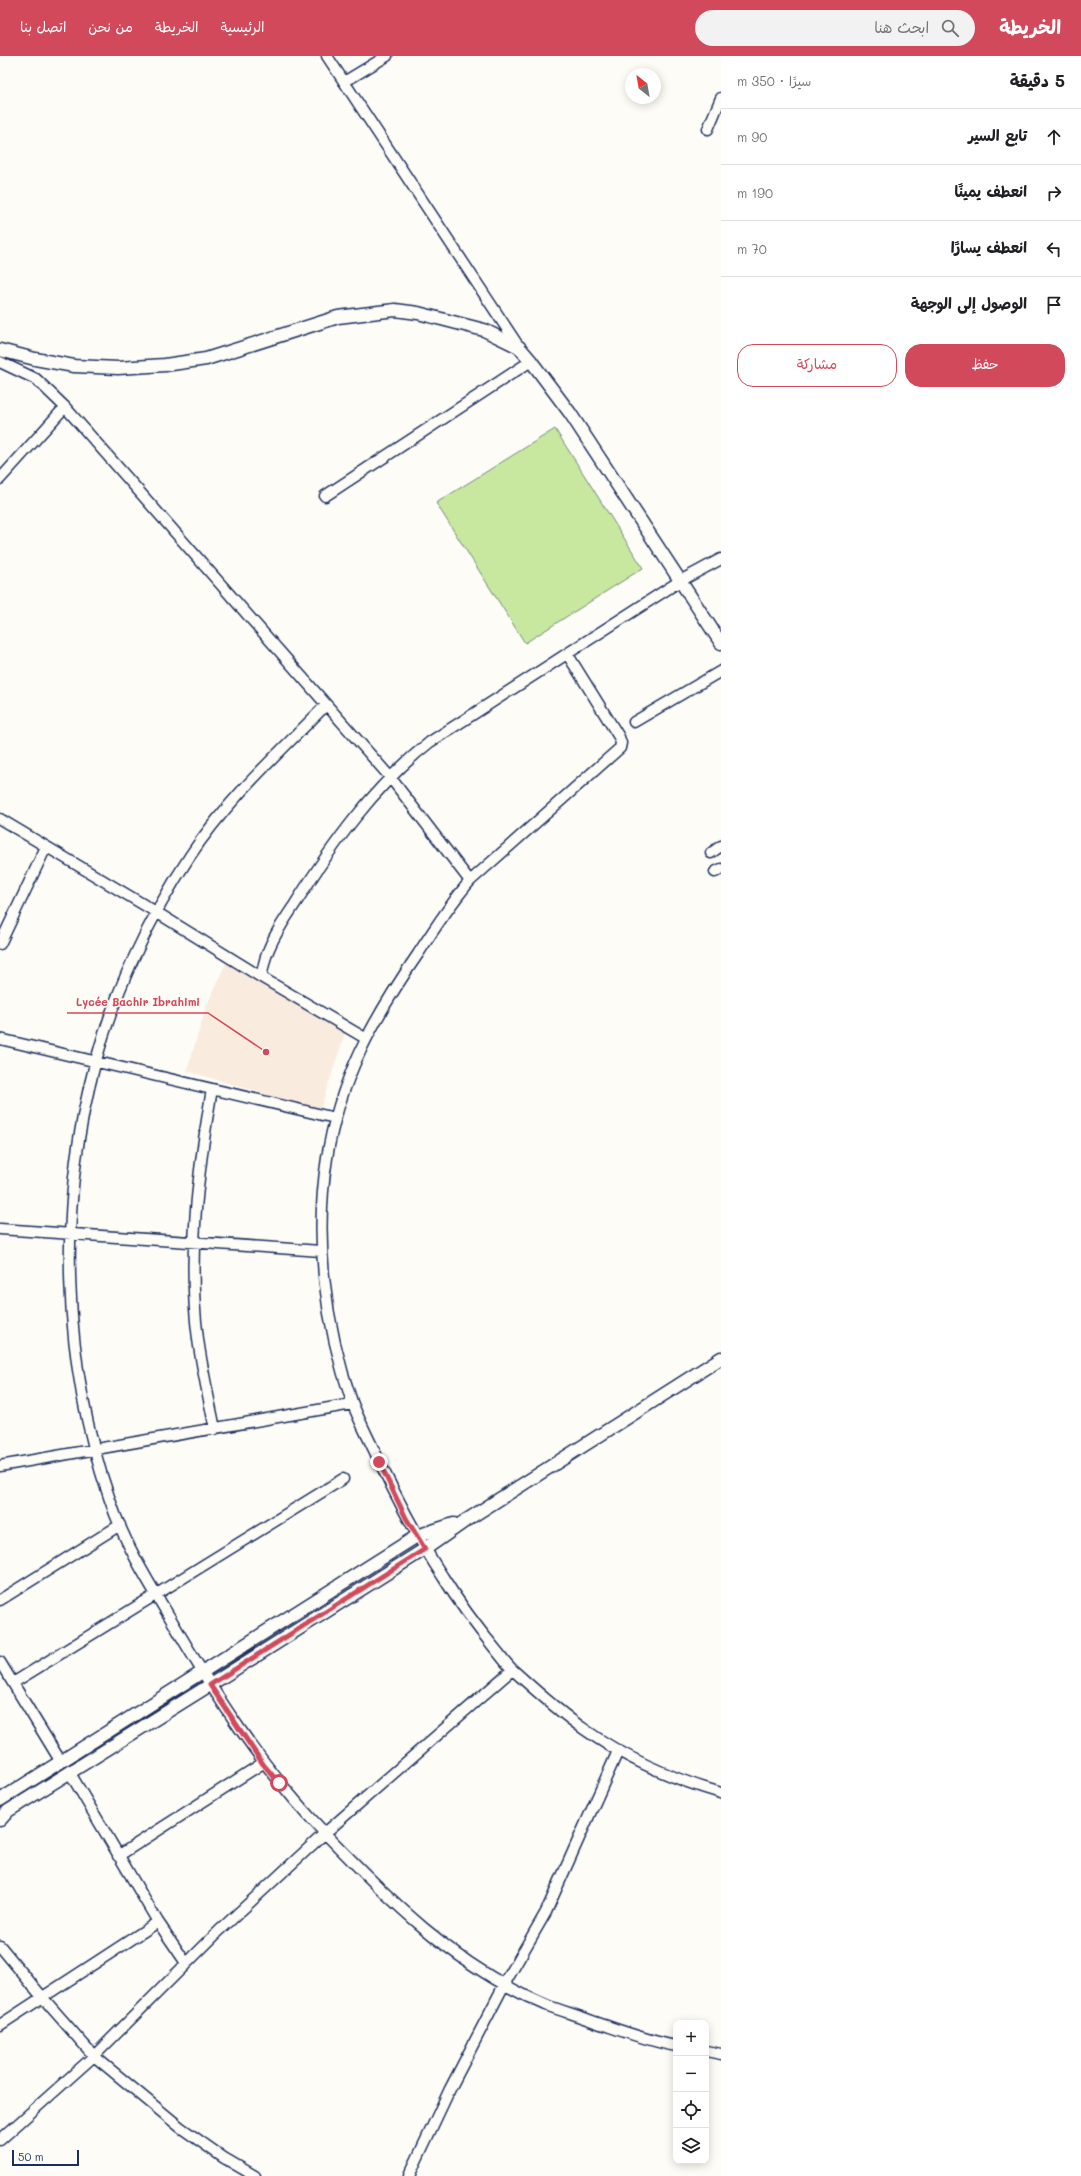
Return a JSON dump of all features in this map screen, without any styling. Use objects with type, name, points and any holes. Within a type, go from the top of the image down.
[{"type":"main road","points":[[0,350],[35,359],[74,366],[118,368],[165,365],[206,359],[338,318],[394,310],[418,313],[484,330],[519,347],[531,361],[570,413],[721,643]]},
{"type":"main road","points":[[0,1820],[8,1811],[425,1549],[465,1521],[721,1358]]},
{"type":"main road","points":[[0,1800],[202,1674],[416,1536],[465,1521]]},
{"type":"street","points":[[327,56],[519,347]]},
{"type":"street","points":[[344,82],[387,56]]},
{"type":"street","points":[[708,129],[721,98]]},
{"type":"street","points":[[325,496],[531,361]]},
{"type":"street","points":[[0,362],[36,379],[65,407],[390,777],[470,881]]},
{"type":"street","points":[[0,479],[65,407]]},
{"type":"street","points":[[261,978],[267,953],[281,926],[305,888],[340,839],[390,777],[430,742],[568,655],[680,581],[721,559]]},
{"type":"street","points":[[568,655],[619,737],[620,748],[470,881],[455,898],[388,998],[365,1038],[335,1118],[327,1158],[322,1200],[321,1251],[330,1317],[352,1404],[396,1499],[416,1536],[456,1598],[512,1670],[582,1728],[618,1751],[670,1775],[721,1793]]},
{"type":"street","points":[[634,722],[721,671]]},
{"type":"street","points":[[326,705],[227,807],[191,855],[156,912],[120,990],[96,1060],[77,1153],[70,1233],[72,1313],[76,1350],[84,1402],[94,1451],[120,1525],[155,1594],[202,1674],[263,1764],[360,1870],[423,1928],[484,1971],[505,1983],[544,2004],[649,2041],[673,2045]]},
{"type":"street","points":[[0,819],[156,912],[261,978],[365,1038]]},
{"type":"street","points":[[711,853],[721,846]]},
{"type":"street","points":[[0,944],[46,847]]},
{"type":"street","points":[[0,1039],[96,1060],[212,1090],[335,1118]]},
{"type":"street","points":[[212,1090],[204,1136],[195,1242],[198,1339],[215,1429]]},
{"type":"street","points":[[0,1228],[321,1251]]},
{"type":"street","points":[[0,1466],[94,1451],[352,1404]]},
{"type":"street","points":[[13,1683],[343,1479]]},
{"type":"street","points":[[0,1600],[120,1525]]},
{"type":"street","points":[[0,1662],[61,1762]]},
{"type":"street","points":[[0,2140],[94,2056],[186,1963],[325,1833],[512,1670]]},
{"type":"street","points":[[409,2176],[450,2089],[505,1983],[546,1912],[618,1751]]},
{"type":"street","points":[[118,1856],[263,1764]]},
{"type":"street","points":[[70,1773],[158,1922],[186,1963]]},
{"type":"street","points":[[0,2025],[158,1922]]},
{"type":"street","points":[[0,1946],[94,2056],[180,2127],[224,2158],[255,2176]]},
{"type":"street","points":[[709,2052],[721,2054]]},
{"type":"shaded area","points":[[226,963],[345,1033],[320,1110],[187,1071],[206,1007]]},
{"type":"green space","points":[[555,429],[643,568],[525,643],[436,503]]},
{"type":"place","name":"Lycée Bachir Ibrahimi","points":[[266,1052]]},
{"type":"route","points":[[279,1783],[263,1764],[210,1685],[425,1549],[406,1518],[379,1462]]}]
